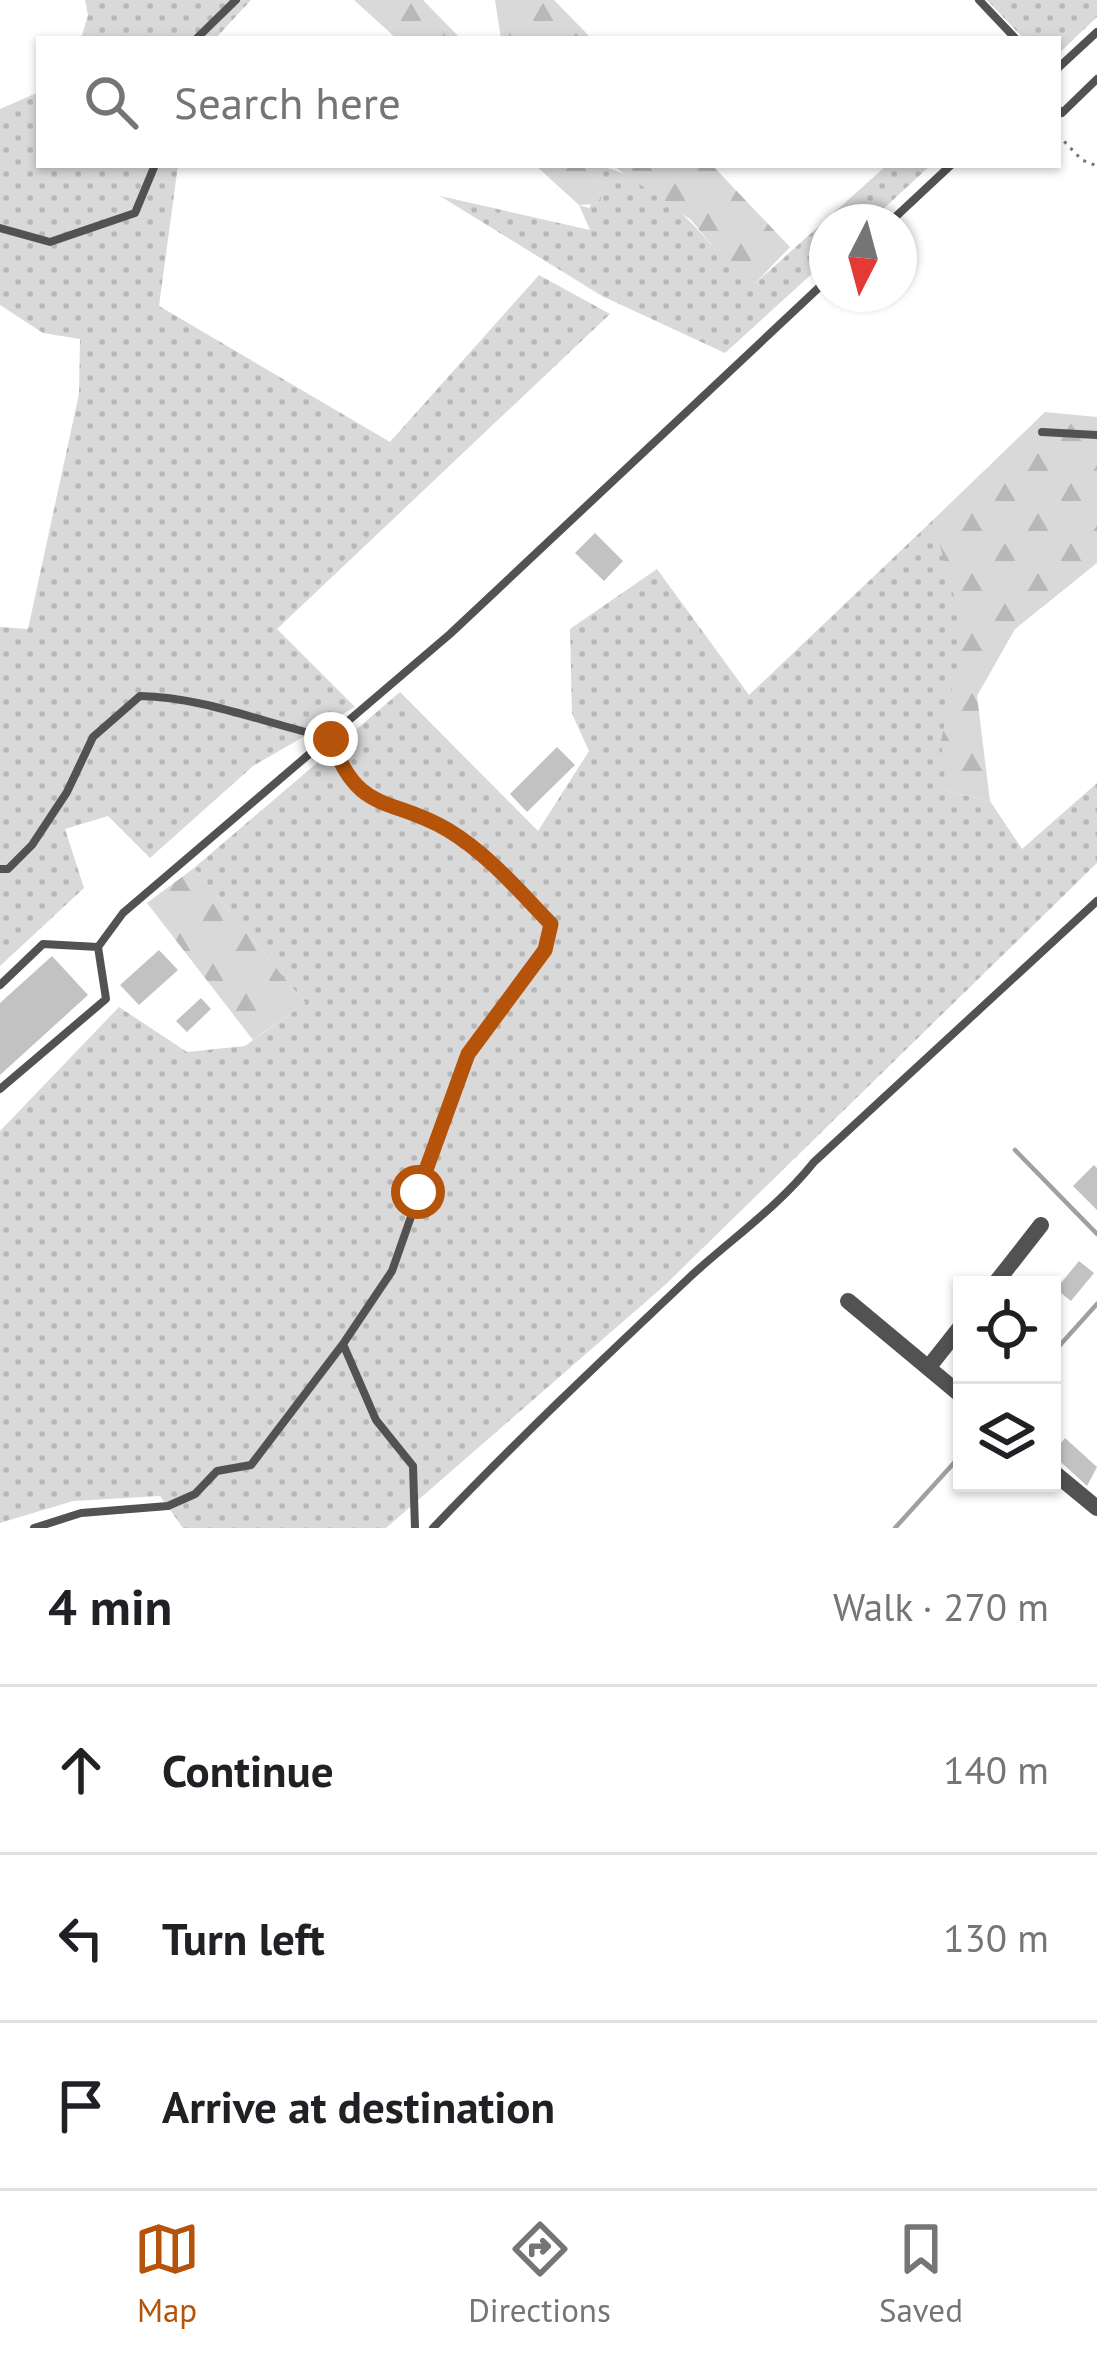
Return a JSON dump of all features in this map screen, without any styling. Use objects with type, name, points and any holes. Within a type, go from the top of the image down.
[{"type":"street","points":[[1001,1276],[1042,1226]]},
{"type":"street","points":[[848,1301],[953,1389]]},
{"type":"street","points":[[928,1368],[953,1336]]},
{"type":"street","points":[[1061,1478],[1097,1508]]},
{"type":"lane","points":[[199,36],[236,0]]},
{"type":"lane","points":[[979,0],[1013,36]]},
{"type":"lane","points":[[1061,65],[1097,32]]},
{"type":"lane","points":[[1061,112],[1097,79]]},
{"type":"lane","points":[[0,228],[50,242],[135,213],[153,168]]},
{"type":"lane","points":[[909,204],[948,168]]},
{"type":"lane","points":[[0,1089],[106,998],[98,947],[123,913],[331,739],[809,297]]},
{"type":"lane","points":[[1042,432],[1097,435]]},
{"type":"lane","points":[[0,868],[8,868],[32,845],[67,792],[93,737],[140,697],[178,697],[239,718],[331,739]]},
{"type":"lane","points":[[34,1528],[81,1513],[168,1506],[195,1494],[217,1471],[251,1465],[392,1271],[468,1054],[545,950],[551,924],[495,866],[446,829],[380,805],[343,773],[331,739]]},
{"type":"lane","points":[[433,1528],[529,1427],[735,1236],[783,1201],[814,1162],[1097,901]]},
{"type":"lane","points":[[0,985],[43,944],[98,947]]},
{"type":"lane","points":[[343,1344],[376,1420],[413,1466],[415,1528]]},
{"type":"path","points":[[1061,139],[1082,160],[1097,166]]},
{"type":"green space","points":[[85,0],[251,0],[218,36],[82,36],[88,15]]},
{"type":"green space","points":[[354,0],[423,0],[458,36],[394,36]]},
{"type":"green space","points":[[495,0],[554,0],[589,36],[501,36]]},
{"type":"green space","points":[[987,0],[1097,0],[1097,17],[1061,51],[1061,36],[1021,36]]},
{"type":"green space","points":[[36,93],[36,168],[178,168],[159,306],[390,442],[539,275],[610,314],[277,629],[355,707],[253,766],[150,858],[108,816],[65,829],[84,888],[0,966],[0,627],[28,629],[79,394],[80,339],[43,333],[0,305],[0,109]]},
{"type":"green space","points":[[538,168],[586,168],[603,186],[600,204],[579,205]]},
{"type":"green space","points":[[586,168],[609,168],[633,177],[677,209],[749,289],[809,235],[809,276],[725,353],[602,296],[440,196],[590,230],[579,205],[589,208],[603,186]]},
{"type":"green space","points":[[616,168],[715,168],[790,247],[749,290],[691,220]]},
{"type":"green space","points":[[884,168],[928,168],[889,204],[844,204]]},
{"type":"green space","points":[[1045,412],[1097,417],[1097,563],[1015,629],[977,696],[990,801],[946,791],[941,741],[964,633],[933,520]]},
{"type":"green space","points":[[933,520],[965,626],[946,791],[990,801],[1022,849],[1097,783],[1097,863],[665,1285],[386,1528],[183,1528],[160,1496],[73,1501],[0,1523],[0,1131],[119,1007],[187,1052],[245,1046],[305,1003],[194,868],[400,692],[538,831],[589,751],[572,714],[570,629],[657,569],[749,695]]},
{"type":"green space","points":[[194,868],[305,1003],[253,1040],[147,903]]},
{"type":"building","points":[[595,533],[623,561],[604,581],[575,553]]},
{"type":"building","points":[[557,747],[575,765],[527,812],[510,794]]},
{"type":"building","points":[[159,950],[178,970],[139,1005],[120,985]]},
{"type":"building","points":[[52,956],[88,995],[0,1075],[0,1003]]},
{"type":"building","points":[[201,998],[211,1009],[187,1032],[176,1021]]},
{"type":"building","points":[[1094,1165],[1097,1168],[1097,1210],[1073,1186]]},
{"type":"building","points":[[1079,1261],[1094,1273],[1071,1301],[1061,1293],[1061,1283]]},
{"type":"building","points":[[1065,1438],[1097,1467],[1087,1486],[1061,1462]]},
{"type":"waterway","points":[[1015,1150],[1097,1234]]},
{"type":"waterway","points":[[1061,1344],[1097,1304]]},
{"type":"waterway","points":[[895,1528],[953,1464]]},
{"type":"route","points":[[331,739],[343,773],[380,805],[446,829],[495,866],[551,924],[545,950],[468,1054],[448,1120],[418,1192]]}]
